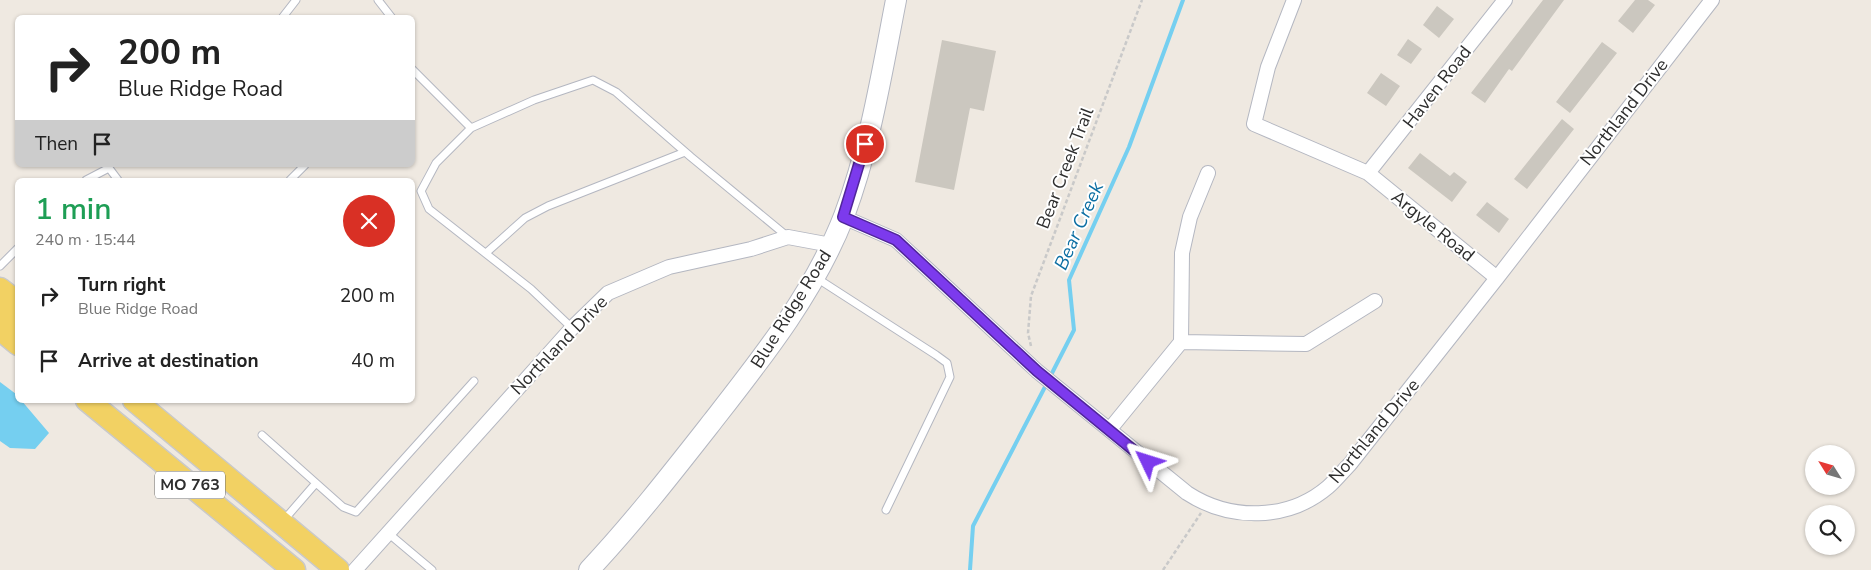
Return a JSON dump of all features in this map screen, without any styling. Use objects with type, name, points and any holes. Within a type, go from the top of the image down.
[{"type":"main road","points":[[0,289],[15,301]]},
{"type":"main road","points":[[0,311],[15,318]]},
{"type":"main road","points":[[0,329],[15,342]]},
{"type":"main road","name":"MO 763","points":[[90,403],[294,570]]},
{"type":"main road","name":"MO 763","points":[[138,403],[338,570]]},
{"type":"street","name":"Blue Ridge Road","points":[[589,570],[633,522],[768,351],[814,277],[831,245],[857,179],[878,93],[896,0]]},
{"type":"street","name":"Argyle Road","points":[[1294,0],[1268,67],[1254,124],[1368,174],[1497,278]]},
{"type":"street","name":"Haven Road","points":[[1368,174],[1505,0]]},
{"type":"street","name":"Northland Drive","points":[[843,217],[896,240],[1037,371],[1110,428],[1173,483],[1205,505],[1252,515],[1290,507],[1305,502],[1328,487],[1350,464],[1712,0]]},
{"type":"street","points":[[1110,428],[1181,342],[1182,253],[1190,217],[1208,173]]},
{"type":"street","name":"Northland Drive","points":[[355,570],[572,328],[608,293],[660,270],[751,249],[788,237],[831,245]]},
{"type":"street","points":[[1181,342],[1306,344],[1375,301]]},
{"type":"lane","points":[[284,15],[296,0]]},
{"type":"lane","points":[[378,0],[390,15]]},
{"type":"lane","points":[[415,72],[471,128]]},
{"type":"lane","points":[[572,328],[531,289],[429,209],[421,191],[436,163],[471,128],[534,100],[593,80],[616,92],[788,237]]},
{"type":"lane","points":[[486,253],[525,218],[548,206],[685,152]]},
{"type":"lane","points":[[89,178],[108,167]]},
{"type":"lane","points":[[111,167],[117,178]]},
{"type":"lane","points":[[292,178],[303,167]]},
{"type":"lane","points":[[0,266],[15,251]]},
{"type":"lane","points":[[814,277],[936,355],[947,363],[950,369],[950,377],[934,415],[886,510]]},
{"type":"lane","points":[[262,435],[343,507],[356,512],[474,381]]},
{"type":"lane","points":[[282,523],[316,483]]},
{"type":"lane","points":[[388,533],[432,570]]},
{"type":"path","name":"Bear Creek Trail","points":[[1032,346],[1028,333],[1031,296],[1142,0]]},
{"type":"path","points":[[1163,570],[1202,511]]},
{"type":"water","points":[[0,382],[15,393],[15,403],[24,403],[49,433],[35,449],[10,448],[0,441]]},
{"type":"building","points":[[1543,0],[1564,0],[1512,71],[1509,69],[1485,103],[1471,93]]},
{"type":"building","points":[[1635,0],[1648,0],[1655,5],[1633,33],[1618,21]]},
{"type":"building","points":[[1437,6],[1454,19],[1439,38],[1423,25]]},
{"type":"building","points":[[1408,39],[1422,49],[1411,64],[1397,55]]},
{"type":"building","points":[[942,40],[996,51],[984,111],[970,108],[954,190],[915,182]]},
{"type":"building","points":[[1602,42],[1617,53],[1570,113],[1556,102]]},
{"type":"building","points":[[1381,73],[1400,86],[1386,106],[1367,93]]},
{"type":"building","points":[[1562,119],[1574,129],[1527,189],[1514,179]]},
{"type":"building","points":[[1420,153],[1450,176],[1454,172],[1467,182],[1452,202],[1408,168]]},
{"type":"building","points":[[1487,202],[1509,219],[1499,233],[1476,215]]},
{"type":"waterway","name":"Bear Creek","points":[[1050,377],[1074,330],[1069,280],[1129,147],[1183,0]]},
{"type":"waterway","name":"Bear Creek","points":[[970,570],[973,526],[1047,383]]},
{"type":"route","points":[[865,144],[857,179],[843,217],[896,240],[1037,371],[1110,428],[1148,462]]}]
